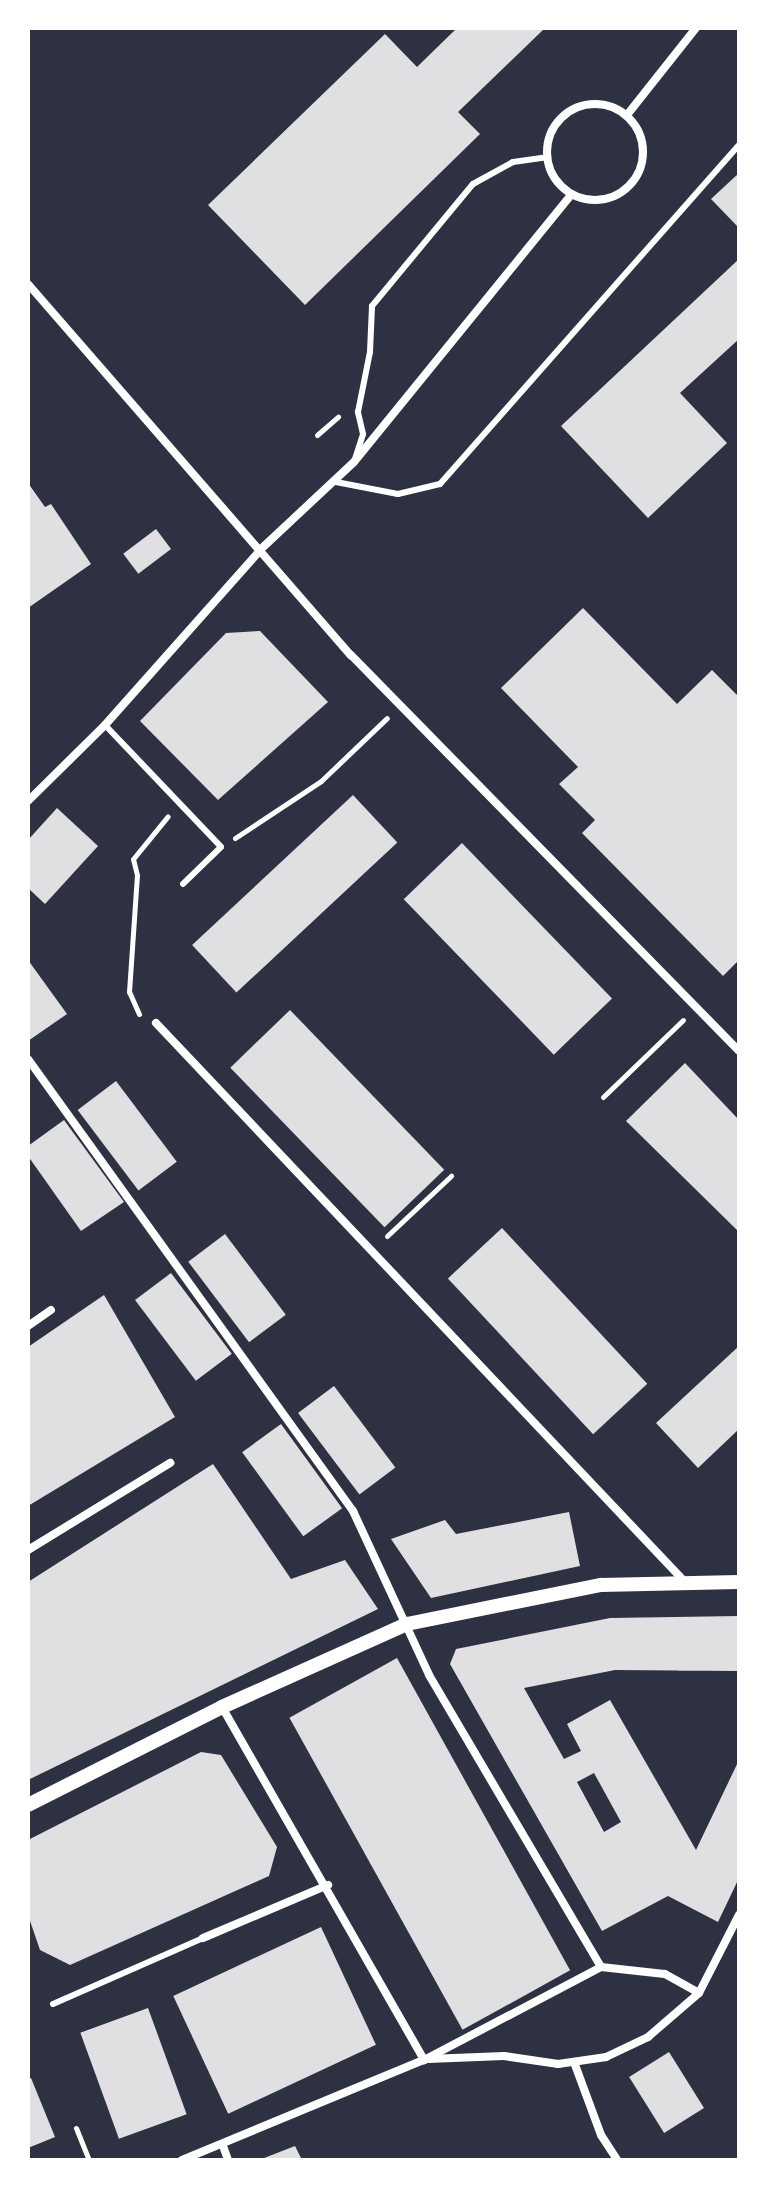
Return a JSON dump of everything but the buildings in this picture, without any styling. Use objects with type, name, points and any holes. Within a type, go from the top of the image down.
[{"type":"street","points":[[627,115],[696,28]]},
{"type":"street","points":[[596,103],[627,115],[637,127],[643,157],[630,185],[602,199],[572,194],[551,172],[547,157],[554,125],[580,105],[596,103]]},
{"type":"street","points":[[28,801],[105,725],[261,549],[354,462],[572,194]]},
{"type":"street","points":[[28,284],[400,706],[739,1051]]},
{"type":"street","points":[[156,1023],[685,1582]]},
{"type":"street","points":[[28,1059],[353,1511],[429,1675],[601,1967]]},
{"type":"street","points":[[28,1326],[51,1310]]},
{"type":"street","points":[[28,1550],[170,1463]]},
{"type":"street","points":[[28,1805],[222,1707],[407,1624],[601,1585],[739,1582]]},
{"type":"street","points":[[222,1707],[328,1885],[424,2060]]},
{"type":"street","points":[[203,1938],[328,1885]]},
{"type":"street","points":[[424,2060],[504,2056],[574,2062],[606,2057],[648,2037],[699,1993],[739,1915]]},
{"type":"street","points":[[182,2160],[223,2146],[424,2060],[601,1967],[665,1974],[699,1993]]},
{"type":"street","points":[[574,2062],[601,2135],[617,2160]]},
{"type":"street","points":[[223,2146],[228,2160]]},
{"type":"lane","points":[[336,482],[398,494],[440,484],[739,145]]},
{"type":"lane","points":[[354,462],[363,434],[358,412],[370,352],[372,306],[473,184],[513,162],[547,157]]},
{"type":"lane","points":[[105,725],[221,847],[183,884]]},
{"type":"lane","points":[[53,2004],[203,1938]]},
{"type":"path","points":[[221,847],[321,781],[400,706]]},
{"type":"path","points":[[156,1023],[138,1014],[129,992],[137,875],[133,859],[178,803]]},
{"type":"path","points":[[603,1097],[696,1007]]},
{"type":"path","points":[[372,1250],[451,1176]]},
{"type":"path","points":[[76,2128],[89,2160]]}]
